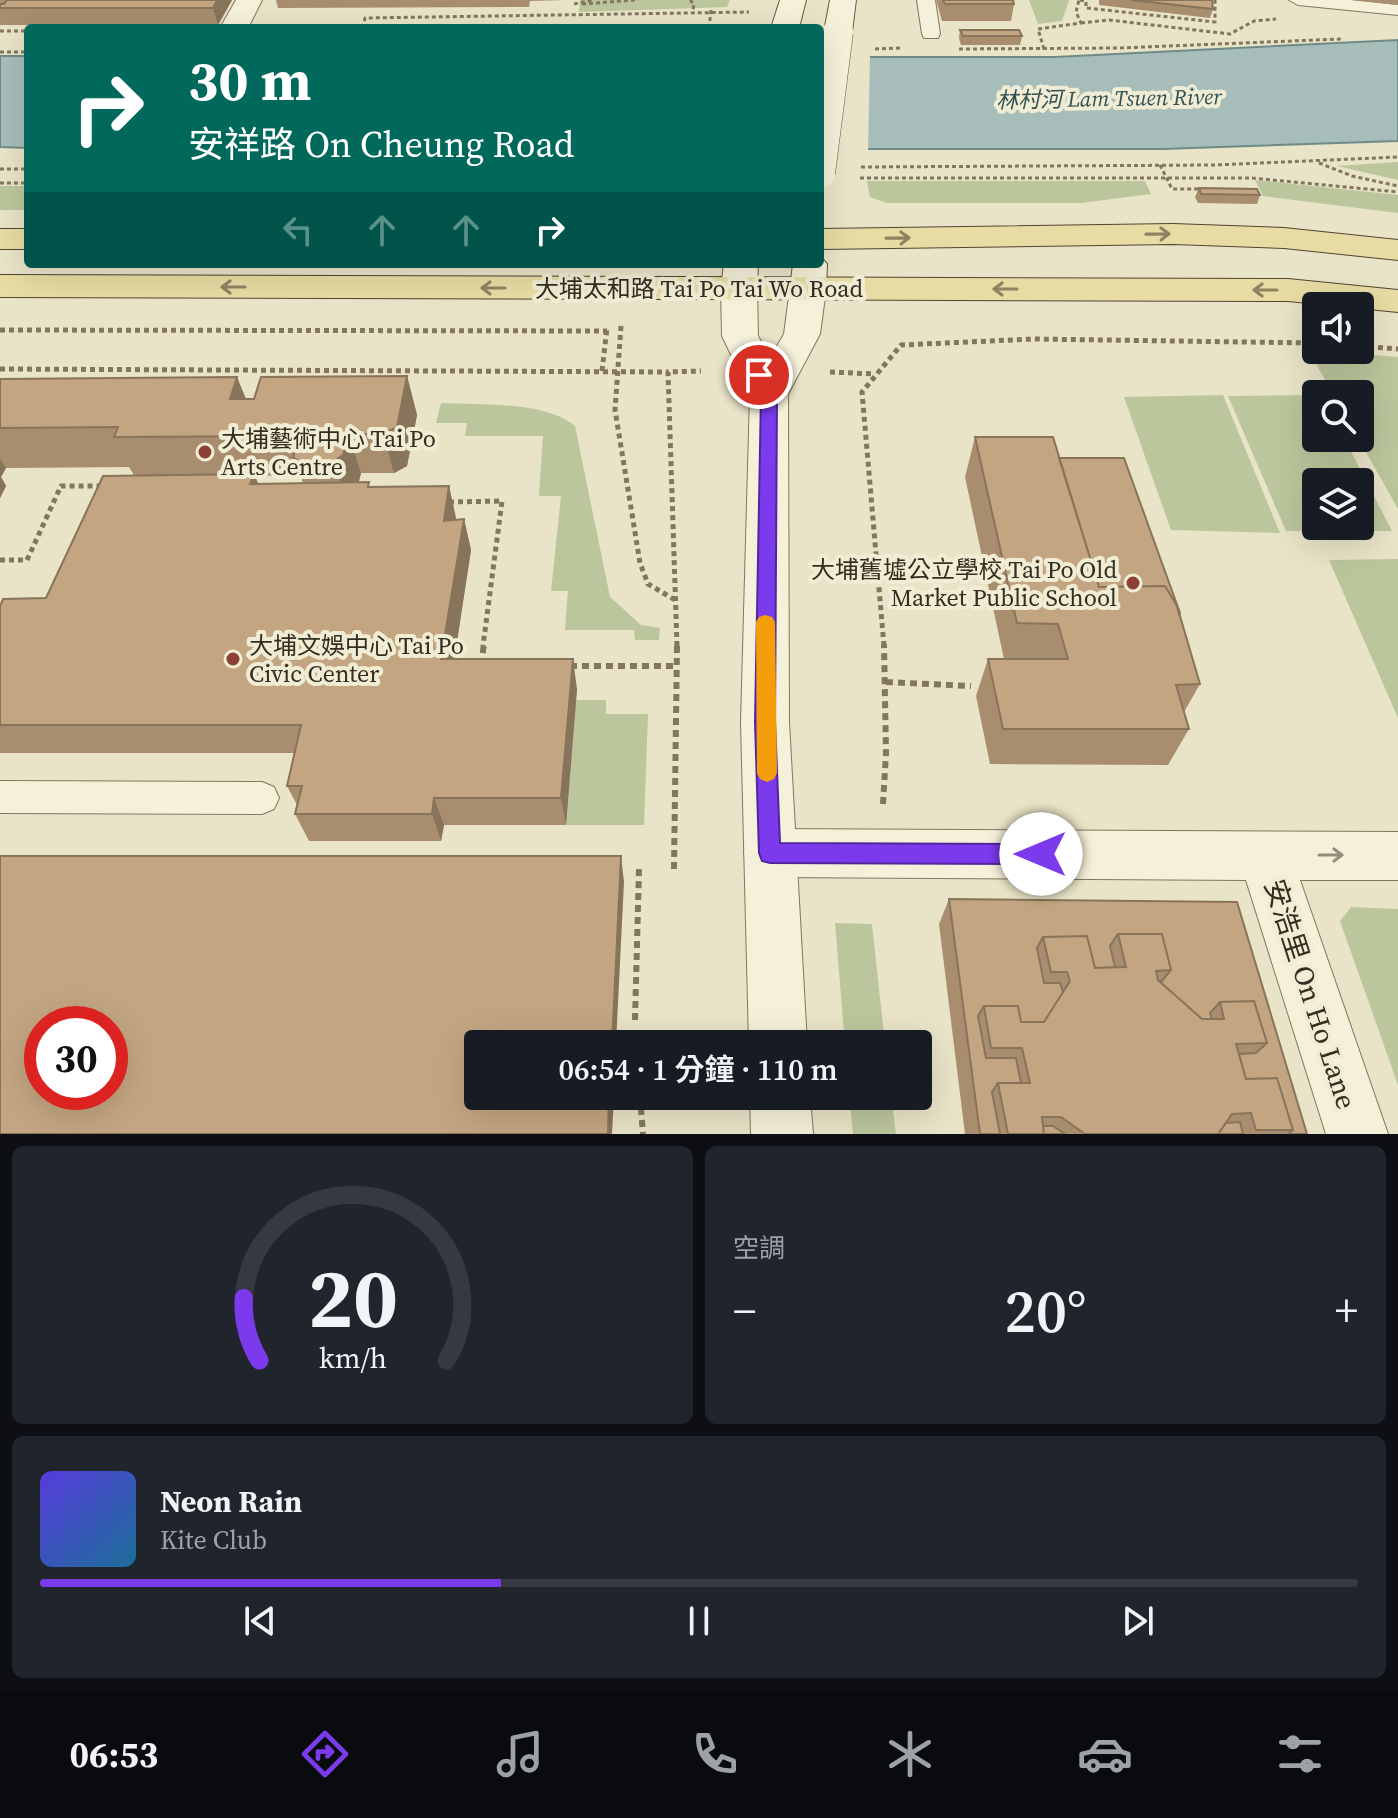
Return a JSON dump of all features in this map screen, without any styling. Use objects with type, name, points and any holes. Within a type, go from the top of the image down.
[{"type":"main road","name":"大埔太和路 Tai Po Tai Wo Road","points":[[824,239],[1173,234],[1284,238],[1398,250]]},
{"type":"main road","points":[[0,239],[24,239]]},
{"type":"main road","name":"大埔太和路 Tai Po Tai Wo Road","points":[[0,286],[809,276],[1288,290],[1398,301]]},
{"type":"street","points":[[236,24],[249,0]]},
{"type":"street","points":[[786,24],[793,0]]},
{"type":"street","points":[[824,142],[843,0]]},
{"type":"street","points":[[740,276],[740,336],[769,394],[765,722],[777,1030]]},
{"type":"street","points":[[769,394],[802,334],[809,276]]},
{"type":"street","name":"安浩里 On Ho Lane","points":[[770,853],[1398,856]]},
{"type":"street","name":"安浩里 On Ho Lane","points":[[1264,854],[1357,1134]]},
{"type":"street","points":[[781,1110],[782,1134]]},
{"type":"lane","points":[[926,0],[931,34]]},
{"type":"lane","points":[[1298,0],[1398,10]]},
{"type":"lane","points":[[0,797],[262,798]]},
{"type":"path","points":[[582,4],[592,0]]},
{"type":"path","points":[[572,14],[574,2],[635,0]]},
{"type":"path","points":[[690,0],[694,4],[693,11]]},
{"type":"path","points":[[1081,23],[1076,12],[1080,0],[1086,1],[1086,8],[1215,22],[1215,0]]},
{"type":"path","points":[[709,24],[711,10]]},
{"type":"path","points":[[364,24],[365,18],[711,10],[752,12]]},
{"type":"path","points":[[1044,49],[1038,29],[1081,23],[1109,20],[1230,34],[1254,21],[1284,19]]},
{"type":"path","points":[[0,31],[24,31]]},
{"type":"path","points":[[955,49],[1044,49],[1349,38]]},
{"type":"path","points":[[866,49],[911,49]]},
{"type":"path","points":[[0,52],[24,52]]},
{"type":"path","points":[[851,167],[1160,165],[1398,157]]},
{"type":"path","points":[[1315,162],[1352,176],[1398,186]]},
{"type":"path","points":[[1160,165],[1172,189],[1205,189]]},
{"type":"path","points":[[0,169],[24,169]]},
{"type":"path","points":[[851,178],[1166,177],[1294,180],[1398,192]]},
{"type":"path","points":[[0,183],[24,183]]},
{"type":"path","points":[[621,326],[615,410],[640,563],[648,584],[678,602]]},
{"type":"path","points":[[0,330],[607,328],[602,371]]},
{"type":"path","points":[[887,748],[886,682],[862,392],[901,345],[1034,339],[1302,343]]},
{"type":"path","points":[[1374,347],[1398,349]]},
{"type":"path","points":[[0,369],[701,371]]},
{"type":"path","points":[[668,372],[678,602],[674,869]]},
{"type":"path","points":[[830,372],[876,374]]},
{"type":"path","points":[[0,560],[27,560],[61,486],[106,486]]},
{"type":"path","points":[[439,502],[502,501],[481,666],[496,666]]},
{"type":"path","points":[[557,666],[677,666]]},
{"type":"path","points":[[886,682],[971,686]]},
{"type":"path","points":[[635,1020],[639,869]]},
{"type":"path","points":[[643,1110],[643,1134]]},
{"type":"green space","points":[[580,0],[730,0],[727,7],[579,12]]},
{"type":"green space","points":[[1029,0],[1069,0],[1062,21],[1038,24]]},
{"type":"green space","points":[[1398,162],[1398,180],[1337,166]]},
{"type":"green space","points":[[1255,180],[1398,195],[1398,213],[1263,196]]},
{"type":"green space","points":[[867,181],[1145,181],[1151,194],[1081,203],[887,203],[870,197]]},
{"type":"green space","points":[[0,186],[24,186],[24,210],[0,210]]},
{"type":"green space","points":[[1374,355],[1398,357],[1398,509],[1366,452],[1374,452],[1374,380],[1325,380],[1316,364],[1374,364]]},
{"type":"green space","points":[[1223,395],[1280,533],[1171,530],[1124,397]]},
{"type":"green space","points":[[1302,395],[1302,452],[1351,452],[1359,468],[1302,468],[1302,531],[1286,531],[1228,396]]},
{"type":"green space","points":[[441,403],[529,408],[547,412],[575,426],[610,597],[641,625],[660,628],[659,640],[635,640],[634,630],[565,630],[568,591],[551,591],[561,496],[539,496],[543,436],[465,436],[467,423],[436,423]]},
{"type":"green space","points":[[1374,496],[1392,531],[1374,531]]},
{"type":"green space","points":[[1398,559],[1398,718],[1329,560]]},
{"type":"green space","points":[[576,700],[606,700],[606,714],[648,714],[644,825],[566,825]]},
{"type":"green space","points":[[1351,907],[1398,909],[1398,1085],[1340,921]]},
{"type":"green space","points":[[835,923],[872,924],[883,1030],[844,1030]]},
{"type":"green space","points":[[850,1110],[893,1110],[896,1134],[853,1134]]},
{"type":"water","name":"林村河 Lam Tsuen River","points":[[1398,40],[1398,141],[1163,149],[824,149],[824,57],[1055,57]]},
{"type":"water","points":[[0,56],[24,56],[24,148],[0,147]]},
{"type":"pier","points":[[824,53],[870,53],[868,153],[824,153]]},
{"type":"building","points":[[7,0],[217,0],[213,8],[0,8],[0,4]]},
{"type":"building","points":[[943,0],[1013,0],[1014,4],[945,4]]},
{"type":"building","points":[[1131,0],[1212,0],[1213,9]]},
{"type":"building","points":[[960,30],[1019,30],[1022,36],[963,36]]},
{"type":"building","points":[[1199,188],[1257,189],[1260,195],[1201,194]]},
{"type":"building","points":[[407,376],[397,427],[383,434],[348,434],[343,455],[333,462],[300,462],[293,457],[300,436],[114,437],[118,427],[0,428],[0,379],[237,377],[230,399],[254,399],[261,377]]},
{"type":"building","points":[[975,437],[1053,437],[1099,587],[1165,586],[1177,606],[1200,684],[1176,685],[1189,729],[1003,729],[988,659],[1068,659],[1058,624],[1017,623]]},
{"type":"building","points":[[1059,458],[1124,458],[1179,614],[1165,586],[1099,587]]},
{"type":"building","name":"大埔文娛中心 Tai Po Civic Center","points":[[254,474],[250,484],[369,482],[368,487],[449,486],[444,521],[464,519],[441,659],[573,659],[561,798],[434,798],[432,814],[295,814],[302,786],[287,786],[301,725],[0,725],[0,606],[3,599],[46,598],[103,476]]},
{"type":"building","points":[[0,856],[621,856],[613,1030],[464,1030],[464,1110],[609,1110],[608,1134],[0,1134]]},
{"type":"building","points":[[949,899],[1237,902],[1307,1134],[1288,1134],[1293,1130],[1277,1078],[1246,1079],[1239,1054],[1256,1053],[1267,1043],[1254,1001],[1220,1002],[1210,1013],[1212,1019],[1202,1019],[1159,981],[1171,970],[1162,934],[1118,934],[1110,946],[1115,967],[1095,968],[1087,936],[1043,937],[1037,948],[1044,983],[1060,983],[1063,992],[1044,1022],[1021,1022],[1018,1006],[984,1006],[978,1016],[986,1058],[1016,1058],[1021,1083],[998,1083],[992,1092],[1000,1134],[980,1134]]},
{"type":"building","points":[[1118,934],[1162,934],[1171,970],[1156,971],[1158,980],[1202,1019],[1224,1019],[1220,1002],[1254,1001],[1267,1043],[1236,1044],[1246,1079],[1277,1078],[1293,1130],[1256,1130],[1251,1113],[1232,1114],[1218,1134],[1085,1134],[1061,1117],[1042,1117],[1044,1134],[1008,1134],[998,1083],[1030,1083],[1022,1048],[991,1048],[984,1006],[1018,1006],[1021,1022],[1044,1022],[1070,981],[1067,972],[1051,972],[1043,937],[1087,936],[1095,968],[1126,967]]},
{"type":"building","points":[[1240,1122],[1243,1134],[1218,1134],[1226,1123]]},
{"type":"building","points":[[1043,1126],[1053,1126],[1065,1134],[1044,1134]]},
{"type":"slow traffic","points":[[765,622],[767,773]]},
{"type":"place","name":"大埔藝術中心 Tai Po Arts Centre","points":[[205,452]]},
{"type":"place","name":"大埔舊墟公立學校 Tai Po Old Market Public School","points":[[1133,583]]},
{"type":"place","name":"大埔文娛中心 Tai Po Civic Center","points":[[233,659]]},
{"type":"route","points":[[759,375],[769,394],[765,722],[770,853],[1041,854]]}]
